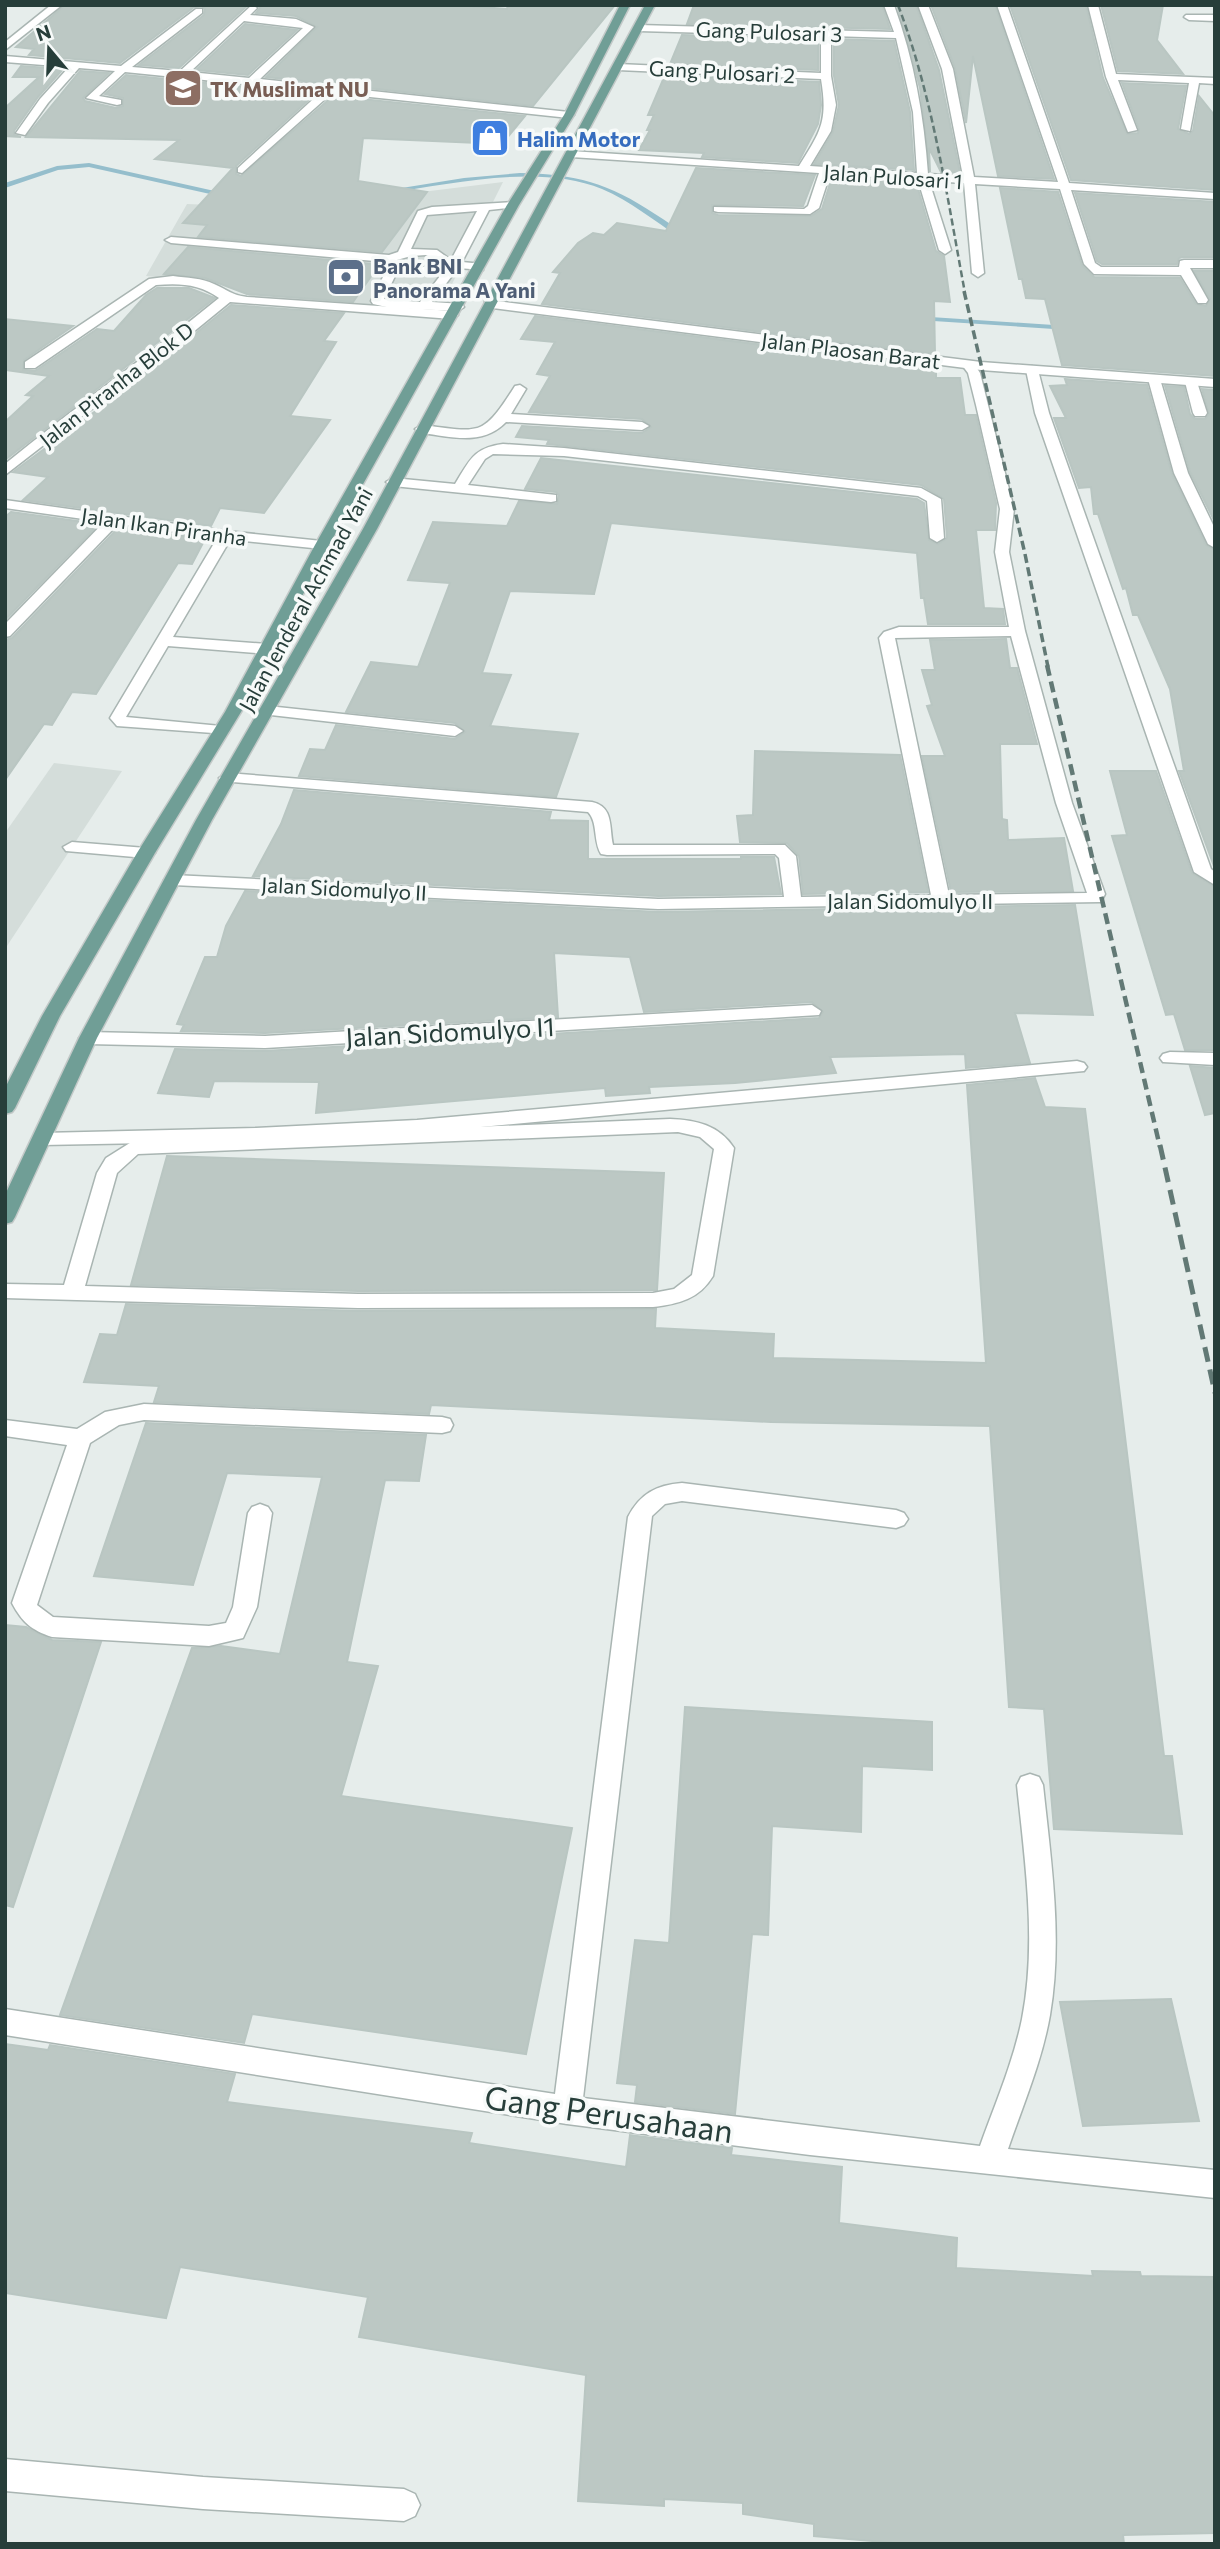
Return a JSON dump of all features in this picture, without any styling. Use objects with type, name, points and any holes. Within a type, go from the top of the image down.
[{"type":"main road","name":"Jalan Jenderal Achmad Yani","points":[[5,1108],[51,1016],[146,853],[222,731],[322,545],[513,205],[569,115],[625,5]]},
{"type":"main road","name":"Jalan Jenderal Achmad Yani","points":[[5,1217],[88,1038],[227,778],[268,711],[370,528],[650,5]]},
{"type":"street","points":[[5,47],[57,5]]},
{"type":"street","points":[[889,5],[900,35],[918,112],[923,178],[945,250]]},
{"type":"street","points":[[923,5],[938,36],[950,74],[971,181],[978,273]]},
{"type":"street","points":[[1002,5],[1035,95],[1090,264],[1098,271],[1185,271]]},
{"type":"street","points":[[1093,5],[1096,27],[1111,78],[1132,130]]},
{"type":"street","points":[[117,102],[96,101],[92,98],[122,69],[200,11]]},
{"type":"street","points":[[182,74],[249,13],[308,24],[309,27],[251,82]]},
{"type":"street","points":[[1189,17],[1215,18]]},
{"type":"street","name":"Gang Pulosari 3","points":[[639,28],[900,35]]},
{"type":"street","points":[[802,170],[826,131],[831,105],[826,76],[826,33]]},
{"type":"street","points":[[5,59],[182,74],[569,115]]},
{"type":"street","points":[[21,133],[44,101],[77,65]]},
{"type":"street","name":"Gang Pulosari 2","points":[[618,67],[826,76]]},
{"type":"street","points":[[1111,78],[1215,81]]},
{"type":"street","points":[[1186,129],[1195,80]]},
{"type":"street","points":[[242,170],[328,91]]},
{"type":"street","points":[[280,134],[293,135]]},
{"type":"street","name":"Jalan Pulosari 1","points":[[571,154],[1215,196]]},
{"type":"street","points":[[718,209],[806,212],[813,208],[825,172]]},
{"type":"street","points":[[455,311],[424,304],[377,301],[392,263],[403,253],[422,213],[432,210],[513,205]]},
{"type":"street","points":[[424,304],[485,206]]},
{"type":"street","points":[[171,240],[392,263],[410,272],[431,270],[449,264],[479,267]]},
{"type":"street","points":[[403,253],[424,251],[440,255],[449,264]]},
{"type":"street","points":[[1202,300],[1185,271],[1184,264],[1215,264]]},
{"type":"street","points":[[30,365],[153,282],[173,280],[200,283],[212,286],[227,298],[280,305],[455,311]]},
{"type":"street","name":"Jalan Piranha Blok D","points":[[5,471],[71,417],[133,374],[227,298]]},
{"type":"street","name":"Jalan Plaosan Barat","points":[[489,304],[968,365],[1215,383]]},
{"type":"street","name":"Jalan Sidomulyo II","points":[[173,880],[658,904],[793,900],[1091,899],[1096,894],[1064,803],[1017,631],[1002,552],[1007,509],[984,405],[974,373],[968,365]]},
{"type":"street","points":[[1032,370],[1042,413],[1156,742],[1203,872],[1215,880]]},
{"type":"street","points":[[1154,379],[1181,473],[1215,544]]},
{"type":"street","points":[[1191,382],[1200,413]]},
{"type":"street","points":[[422,429],[484,433],[495,430],[505,418],[520,389]]},
{"type":"street","points":[[505,418],[642,426]]},
{"type":"street","points":[[459,489],[480,456],[489,450],[503,447],[564,452],[920,492],[934,499],[937,538]]},
{"type":"street","points":[[393,482],[551,498]]},
{"type":"street","name":"Jalan Ikan Piranha","points":[[5,504],[226,535],[322,545]]},
{"type":"street","points":[[5,634],[114,520]]},
{"type":"street","points":[[222,731],[123,723],[118,718],[226,535]]},
{"type":"street","points":[[941,900],[887,638],[899,632],[1017,631]]},
{"type":"street","points":[[163,641],[267,649]]},
{"type":"street","points":[[268,711],[455,731]]},
{"type":"street","points":[[227,778],[597,808],[602,815],[603,844],[607,850],[779,849],[787,856],[793,900]]},
{"type":"street","points":[[76,847],[146,853]]},
{"type":"street","name":"Jalan Sidomulyo I1","points":[[88,1038],[265,1042],[812,1011]]},
{"type":"street","points":[[1170,1058],[1215,1059]]},
{"type":"street","points":[[42,1139],[228,1135],[468,1122],[937,1076],[1077,1067]]},
{"type":"street","points":[[5,1291],[72,1293],[358,1301],[653,1300],[678,1297],[695,1288],[702,1276],[724,1148],[717,1138],[704,1130],[670,1125],[133,1148],[113,1163],[107,1173],[72,1293]]},
{"type":"street","points":[[260,1513],[244,1607],[234,1631],[226,1635],[52,1627],[42,1625],[15,1603],[80,1438],[113,1418],[144,1412],[442,1425]]},
{"type":"street","points":[[5,1428],[80,1438]]},
{"type":"street","points":[[567,2110],[640,1517],[644,1507],[665,1493],[682,1492],[896,1519]]},
{"type":"street","points":[[989,2161],[1027,2048],[1039,2000],[1043,1922],[1030,1785]]},
{"type":"street","name":"Gang Perusahaan","points":[[5,2022],[99,2034],[567,2110],[989,2161],[1215,2184]]},
{"type":"street","points":[[5,2475],[203,2493],[404,2505]]},
{"type":"shaded area","points":[[503,182],[436,316],[252,297],[222,284],[146,276],[187,204],[292,208]]},
{"type":"shaded area","points":[[54,763],[122,771],[5,949],[5,833]]},
{"type":"building","points":[[65,5],[248,5],[179,68],[139,65],[204,15],[205,9],[202,6],[194,7],[120,63],[29,55],[34,49],[16,47]]},
{"type":"building","points":[[258,5],[455,5],[507,9],[508,5],[615,5],[533,106],[266,77],[317,27],[296,16],[256,13],[260,8]]},
{"type":"building","points":[[694,5],[882,5],[890,29],[687,24]]},
{"type":"building","points":[[897,5],[916,5],[939,70],[960,173],[941,172],[929,148],[930,172],[920,88]]},
{"type":"building","points":[[931,5],[995,5],[1054,179],[998,176],[973,56],[966,123],[955,68]]},
{"type":"building","points":[[1010,5],[1086,5],[1103,78],[1127,134],[1138,133],[1139,129],[1122,83],[1186,86],[1178,129],[1189,134],[1193,131],[1199,96],[1215,116],[1215,190],[1071,180]]},
{"type":"building","points":[[1101,5],[1163,5],[1157,40],[1183,74],[1118,71]]},
{"type":"building","points":[[245,24],[297,30],[248,75],[196,70]]},
{"type":"building","points":[[682,35],[818,39],[818,70],[670,64]]},
{"type":"building","points":[[834,39],[894,41],[910,112],[914,170],[814,164],[833,132],[839,105],[834,76]]},
{"type":"building","points":[[21,66],[63,69],[38,97],[14,131],[14,135],[21,137],[5,136],[5,108],[39,77],[13,77]]},
{"type":"building","points":[[80,71],[109,73],[83,98],[85,101],[116,108],[123,106],[123,98],[105,94],[126,75],[315,94],[236,166],[236,174],[241,176],[333,96],[525,116],[502,144],[363,138],[358,181],[427,192],[382,252],[198,237],[207,225],[183,223],[233,168],[155,159],[179,140],[26,137]]},
{"type":"building","points":[[665,75],[819,82],[821,105],[818,124],[798,163],[702,157],[704,153],[639,150],[650,130],[647,130],[654,115],[648,115]]},
{"type":"building","points":[[696,168],[815,175],[803,206],[712,205],[712,213],[718,215],[811,216],[822,209],[832,177],[916,182],[936,251],[944,256],[950,302],[934,301],[935,354],[542,304],[560,273],[553,272],[578,243],[593,233],[604,235],[617,223],[666,231]]},
{"type":"building","points":[[1000,188],[1058,192],[1082,265],[1094,277],[1180,278],[1196,304],[1206,306],[1210,299],[1194,271],[1215,271],[1215,376],[1062,365],[1045,299],[1026,298],[1022,279],[1019,279]]},
{"type":"building","points":[[1075,193],[1215,202],[1215,257],[1183,257],[1179,258],[1177,264],[1102,264],[1097,261]]},
{"type":"building","points":[[188,247],[379,265],[353,302],[247,294],[205,278],[164,274]]},
{"type":"building","points":[[157,288],[189,288],[215,298],[5,460],[5,422],[33,396],[26,395],[49,376],[5,370],[5,319],[73,326],[24,360],[23,370],[35,371],[97,329],[114,331],[146,295]]},
{"type":"building","points":[[231,305],[344,313],[324,341],[336,342],[290,416],[330,420],[264,513],[220,508],[211,526],[23,500],[48,477],[13,472],[139,379]]},
{"type":"building","points":[[535,316],[936,367],[936,378],[960,378],[965,415],[976,415],[996,503],[995,530],[976,530],[984,608],[1003,609],[1005,624],[928,624],[924,598],[921,598],[917,553],[611,523],[594,594],[510,591],[482,673],[511,675],[490,726],[578,734],[556,797],[299,776],[310,749],[325,750],[336,725],[455,739],[465,732],[455,723],[346,712],[371,662],[418,667],[450,583],[408,580],[433,522],[507,526],[519,501],[557,504],[559,495],[556,492],[525,489],[541,458],[917,499],[924,503],[929,540],[938,544],[947,538],[944,499],[921,485],[547,444],[549,440],[516,437],[522,426],[642,433],[651,427],[642,419],[529,412],[550,376],[537,374],[555,342],[521,339]]},
{"type":"building","points":[[1065,379],[1147,385],[1172,474],[1206,545],[1215,550],[1215,869],[1179,771],[1184,771],[1170,689],[1138,615],[1133,615],[1126,588],[1123,589],[1098,514],[1094,514],[1091,487],[1079,488],[1054,418],[1066,418],[1050,386],[1067,385]]},
{"type":"building","points":[[1165,386],[1184,387],[1190,414],[1195,419],[1205,419],[1209,414],[1202,389],[1215,390],[1215,522],[1190,472]]},
{"type":"building","points":[[11,512],[99,524],[5,620],[5,517]]},
{"type":"building","points":[[119,527],[205,539],[192,564],[178,563],[96,694],[72,692],[52,725],[44,724],[5,780],[5,640],[12,638]]},
{"type":"building","points":[[1006,639],[1010,668],[1017,668],[1037,744],[1000,744],[1002,819],[1007,820],[1008,840],[1064,838],[1073,891],[951,892],[922,756],[945,756],[927,706],[932,705],[922,670],[935,670],[930,640]]},
{"type":"building","points":[[755,751],[900,755],[928,892],[803,894],[799,856],[787,843],[740,842],[737,816],[753,815]]},
{"type":"building","points":[[1110,771],[1156,771],[1192,873],[1215,887],[1215,1050],[1185,1050],[1174,1014],[1166,1015],[1112,836],[1127,835]]},
{"type":"building","points":[[294,790],[551,812],[549,820],[588,821],[588,859],[774,857],[781,894],[658,896],[253,876],[281,824]]},
{"type":"building","points":[[245,891],[658,912],[1075,905],[1093,1015],[1015,1013],[1030,1063],[966,1068],[965,1054],[830,1057],[836,1073],[735,1083],[649,1087],[650,1093],[606,1096],[605,1088],[316,1113],[319,1082],[214,1081],[209,1097],[158,1093],[175,1049],[265,1051],[819,1018],[823,1012],[812,1002],[644,1012],[630,957],[554,953],[558,1017],[265,1033],[181,1031],[184,1025],[177,1024],[205,957],[217,957],[226,926]]},
{"type":"building","points":[[1190,1066],[1215,1068],[1215,1113],[1205,1115]]},
{"type":"building","points":[[1035,1078],[1045,1107],[1085,1109],[1164,1756],[1172,1756],[1182,1834],[1054,1829],[1044,1709],[1009,1707],[990,1426],[771,1422],[431,1405],[429,1414],[154,1402],[159,1386],[84,1382],[100,1334],[117,1335],[126,1304],[358,1311],[656,1309],[655,1328],[774,1334],[773,1358],[986,1363],[967,1085]]},
{"type":"building","points":[[167,1156],[664,1173],[657,1290],[358,1291],[131,1285]]},
{"type":"building","points":[[146,1423],[426,1435],[419,1481],[385,1480],[347,1662],[378,1666],[341,1796],[572,1828],[526,2054],[252,2014],[244,2043],[60,2015],[192,1648],[221,1646],[280,1654],[322,1477],[227,1473],[193,1585],[94,1576]]},
{"type":"building","points":[[5,1625],[26,1627],[52,1640],[101,1642],[13,1907],[5,1905]]},
{"type":"building","points":[[685,1707],[932,1722],[932,1770],[862,1766],[861,1832],[772,1826],[768,1935],[752,1934],[735,2114],[635,2102],[637,2085],[617,2083],[635,1940],[669,1943]]},
{"type":"building","points":[[1171,1999],[1199,2121],[1083,2126],[1060,2002]]},
{"type":"building","points":[[5,2044],[48,2050],[50,2045],[235,2074],[227,2102],[472,2133],[469,2143],[626,2167],[630,2135],[732,2148],[731,2155],[842,2167],[839,2223],[957,2238],[956,2268],[1093,2276],[1092,2271],[1140,2272],[1141,2276],[1215,2277],[1215,2533],[1123,2535],[1124,2544],[907,2544],[814,2536],[814,2524],[743,2514],[743,2503],[664,2499],[664,2506],[578,2501],[586,2375],[359,2337],[368,2297],[180,2267],[166,2318],[5,2293]]},
{"type":"waterway","points":[[5,186],[57,168],[89,165],[228,196]]},
{"type":"waterway","points":[[387,191],[520,175],[573,178],[607,188],[683,236]]},
{"type":"waterway","points":[[918,318],[1069,328]]},
{"type":"railway","points":[[898,5],[930,111],[965,293]]},
{"type":"railway","points":[[964,291],[1025,554],[1048,667]]},
{"type":"railway","points":[[1047,665],[1160,1147]]},
{"type":"railway","points":[[1160,1145],[1215,1393]]},
{"type":"place","name":"TK Muslimat NU","points":[[183,88]]},
{"type":"place","name":"Halim Motor","points":[[490,138]]},
{"type":"place","name":"Bank BNI Panorama A Yani","points":[[346,277]]}]
